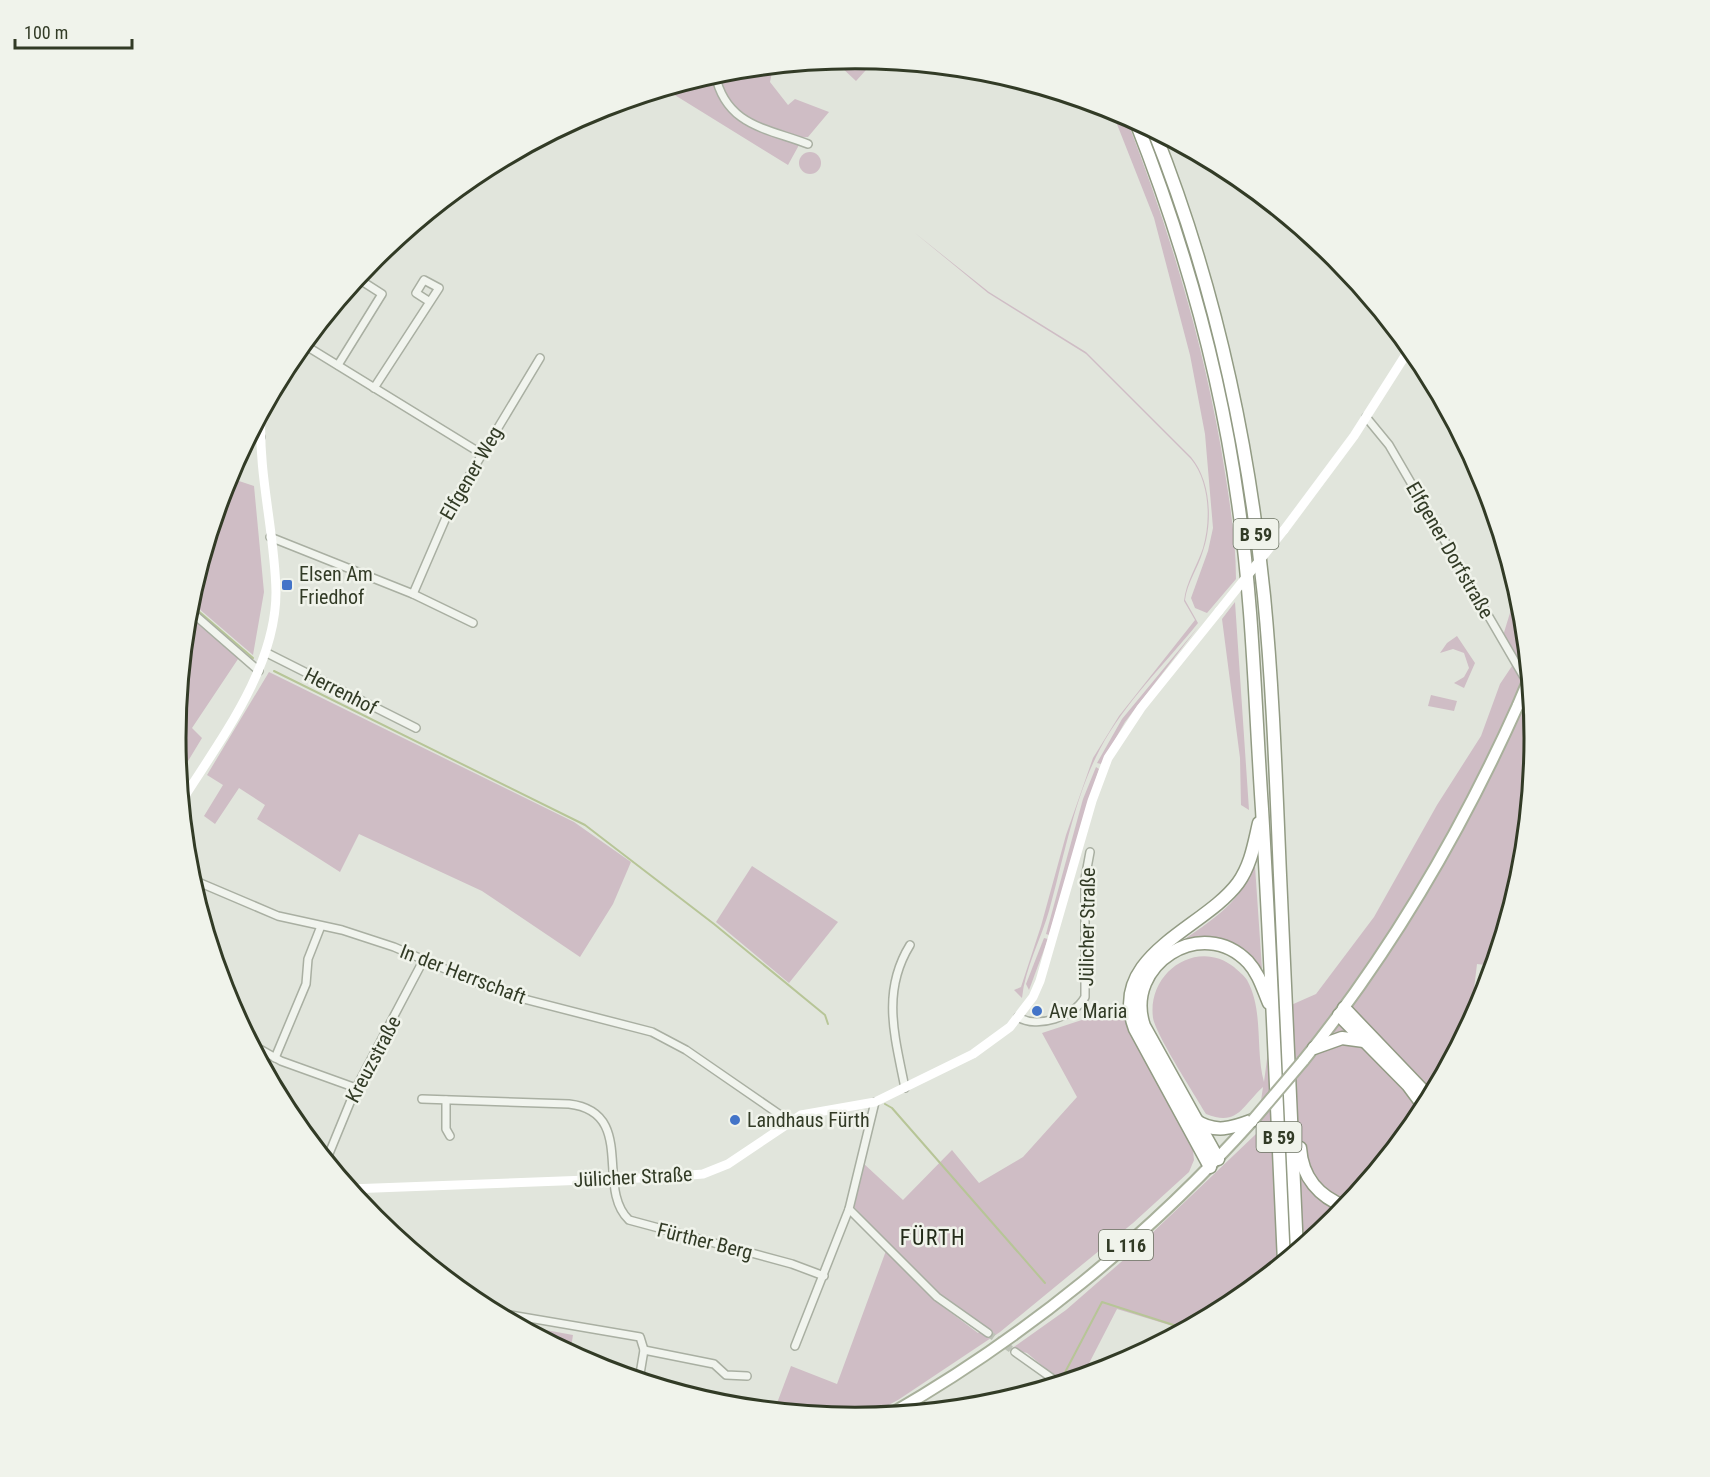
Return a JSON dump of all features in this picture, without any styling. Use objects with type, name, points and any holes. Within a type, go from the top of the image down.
[{"type":"highway","name":"B 59","points":[[1140,133],[1192,287],[1215,378],[1231,455],[1248,585],[1273,1013],[1284,1253]]},
{"type":"highway","name":"B 59","points":[[1157,141],[1207,291],[1231,390],[1252,500],[1264,597],[1271,689],[1297,1241]]},
{"type":"highway","points":[[1214,1163],[1136,1029],[1131,1013],[1132,992],[1141,970],[1155,952],[1219,904],[1237,885],[1250,862],[1262,810]]},
{"type":"highway","points":[[1214,1163],[1143,1021],[1142,992],[1151,971],[1165,956],[1187,945],[1210,943],[1226,947],[1242,957],[1255,970],[1273,1013]]},
{"type":"highway","points":[[1341,1011],[1364,1041],[1408,1085],[1419,1099]]},
{"type":"highway","points":[[1341,1011],[1423,1092]]},
{"type":"highway","points":[[1314,1048],[1342,1038],[1364,1041]]},
{"type":"highway","points":[[1290,1092],[1298,1115],[1301,1156],[1305,1170],[1323,1195],[1337,1203]]},
{"type":"highway","points":[[1194,1119],[1203,1125],[1221,1129],[1253,1120]]},
{"type":"main road","name":"L 116","points":[[903,1407],[973,1363],[1044,1311],[1133,1239],[1214,1163],[1253,1120],[1314,1048],[1390,941],[1447,847],[1490,767],[1523,694]]},
{"type":"street","points":[[719,83],[723,97],[740,117],[756,126],[808,144]]},
{"type":"street","points":[[338,366],[382,294],[365,284]]},
{"type":"street","points":[[374,388],[430,302]]},
{"type":"street","points":[[311,349],[482,454]]},
{"type":"street","points":[[1019,1016],[1033,997],[1040,981],[1089,808],[1106,763],[1133,719],[1284,530],[1366,417],[1405,357]]},
{"type":"street","name":"Elfgener Weg","points":[[413,594],[439,528],[540,358]]},
{"type":"street","name":"Elfgener Dorfstraße","points":[[1366,417],[1389,445],[1521,671]]},
{"type":"street","points":[[188,791],[259,671],[267,653],[273,627],[276,596],[261,431]]},
{"type":"street","points":[[270,537],[413,594],[473,623]]},
{"type":"street","points":[[197,617],[259,671]]},
{"type":"street","name":"Herrenhof","points":[[267,653],[416,728]]},
{"type":"street","name":"Jülicher Straße","points":[[360,1189],[684,1176],[712,1171],[743,1156],[789,1121],[807,1112],[859,1107],[875,1102],[980,1051],[1006,1031],[1019,1016],[1029,1023],[1040,1023],[1077,1007],[1085,997],[1085,879],[1090,852]]},
{"type":"street","name":"In der Herrschaft","points":[[201,884],[278,916],[353,933],[424,959],[501,993],[652,1032],[686,1050],[789,1121]]},
{"type":"street","points":[[275,1058],[306,984],[307,962],[321,926]]},
{"type":"street","points":[[905,1088],[892,992],[897,969],[910,945]]},
{"type":"street","name":"Kreuzstraße","points":[[329,1153],[356,1088],[424,959]]},
{"type":"street","points":[[264,1051],[275,1058],[356,1088]]},
{"type":"street","name":"Fürther Berg","points":[[422,1099],[569,1104],[586,1108],[599,1118],[609,1134],[614,1179],[622,1210],[632,1221],[780,1260],[824,1276]]},
{"type":"street","points":[[446,1100],[447,1129],[450,1136]]},
{"type":"street","points":[[795,1346],[849,1209],[875,1102]]},
{"type":"street","points":[[849,1209],[933,1294],[988,1333]]},
{"type":"street","points":[[517,1316],[639,1337],[644,1350],[640,1372]]},
{"type":"street","points":[[644,1350],[714,1364],[726,1375],[747,1376]]},
{"type":"street","points":[[1015,1352],[1051,1378]]},
{"type":"shaded area","points":[[844,69],[867,69],[856,81]]},
{"type":"shaded area","points":[[771,75],[770,82],[788,105],[795,99],[829,112],[808,137],[781,134],[750,120],[737,110],[720,83],[724,82]]},
{"type":"shaded area","points":[[718,83],[734,113],[799,145],[788,165],[674,95]]},
{"type":"shaded area","points":[[1116,122],[1130,129],[1169,238],[1193,321],[1221,448],[1233,530],[1236,579],[1207,613],[1195,608],[1191,598],[1208,551],[1213,528],[1205,434],[1190,355],[1154,218]]},
{"type":"shaded area","points":[[810,152],[818,155],[821,163],[818,171],[810,174],[802,171],[799,163],[802,155]]},
{"type":"shaded area","points":[[915,233],[989,292],[1086,352],[1191,457],[1203,478],[1208,502],[1206,540],[1185,600],[1198,623],[1121,715],[1091,768],[1070,828],[1049,911],[1030,965],[1022,998],[1014,990],[1021,987],[1041,926],[1066,835],[1093,758],[1119,716],[1195,620],[1184,601],[1187,587],[1206,537],[1207,502],[1202,479],[1191,459],[1086,354],[988,293]]},
{"type":"shaded area","points":[[237,480],[254,486],[264,592],[253,655],[198,608],[208,565]]},
{"type":"shaded area","points":[[1235,602],[1249,810],[1241,805],[1240,758],[1222,619]]},
{"type":"shaded area","points":[[1512,607],[1520,666],[1506,647],[1521,676],[1524,738],[1519,826],[1512,869],[1502,912],[1485,965],[1477,964],[1473,997],[1435,1073],[1412,1110],[1358,1180],[1296,1242],[1263,1270],[1190,1318],[1174,1326],[1117,1309],[1088,1365],[1055,1377],[1027,1353],[1011,1349],[1066,1310],[1128,1256],[1256,1134],[1263,1087],[1233,1116],[1225,1118],[1206,1114],[1168,1051],[1153,1018],[1153,1001],[1166,974],[1177,964],[1191,958],[1205,956],[1220,959],[1241,973],[1247,980],[1256,1005],[1264,1082],[1273,1013],[1316,994],[1374,917],[1437,805],[1481,736],[1500,684],[1512,666],[1502,639]]},
{"type":"shaded area","points":[[196,619],[240,656],[192,728],[202,738],[187,763],[187,695]]},
{"type":"shaded area","points":[[1198,627],[1125,722],[1101,764],[1097,763],[1122,719]]},
{"type":"shaded area","points":[[1457,636],[1475,663],[1464,688],[1454,683],[1464,677],[1469,668],[1464,653],[1453,649],[1440,653],[1447,643]]},
{"type":"shaded area","points":[[269,672],[574,822],[631,862],[613,904],[580,957],[482,891],[359,834],[340,872],[257,819],[265,805],[239,788],[215,824],[204,816],[223,785],[207,775]]},
{"type":"shaded area","points":[[1431,695],[1457,701],[1454,711],[1428,706]]},
{"type":"shaded area","points":[[1096,767],[1099,769],[1049,935],[1046,934],[1083,799]]},
{"type":"shaded area","points":[[752,866],[838,922],[789,983],[716,922]]},
{"type":"shaded area","points":[[1255,866],[1262,969],[1236,946],[1219,940],[1185,939],[1226,908],[1242,890]]},
{"type":"shaded area","points":[[1044,938],[1048,939],[1029,990],[1026,984]]},
{"type":"shaded area","points":[[1125,1009],[1131,1034],[1193,1150],[1194,1160],[1189,1172],[1133,1223],[1000,1332],[898,1400],[884,1407],[811,1407],[777,1403],[791,1366],[837,1384],[887,1248],[934,1300],[978,1333],[985,1327],[934,1291],[853,1206],[863,1163],[903,1200],[952,1150],[979,1183],[1023,1157],[1077,1097],[1042,1033]]},
{"type":"shaded area","points":[[540,1329],[573,1335],[571,1345]]},
{"type":"waterway","points":[[198,610],[253,658]]},
{"type":"waterway","points":[[274,671],[585,825],[714,924],[825,1015],[828,1024]]},
{"type":"waterway","points":[[885,1104],[892,1108],[1045,1283]]},
{"type":"waterway","points":[[1064,1374],[1102,1302],[1176,1326]]},
{"type":"tunnel","points":[[988,1333],[1015,1352]]},
{"type":"place","name":"Elsen Am Friedhof","points":[[287,585]]},
{"type":"place","name":"Ave Maria","points":[[1037,1011]]},
{"type":"place","name":"Landhaus Fürth","points":[[735,1120]]},
{"type":"district","name":"FÜRTH","points":[[933,1237]]}]
